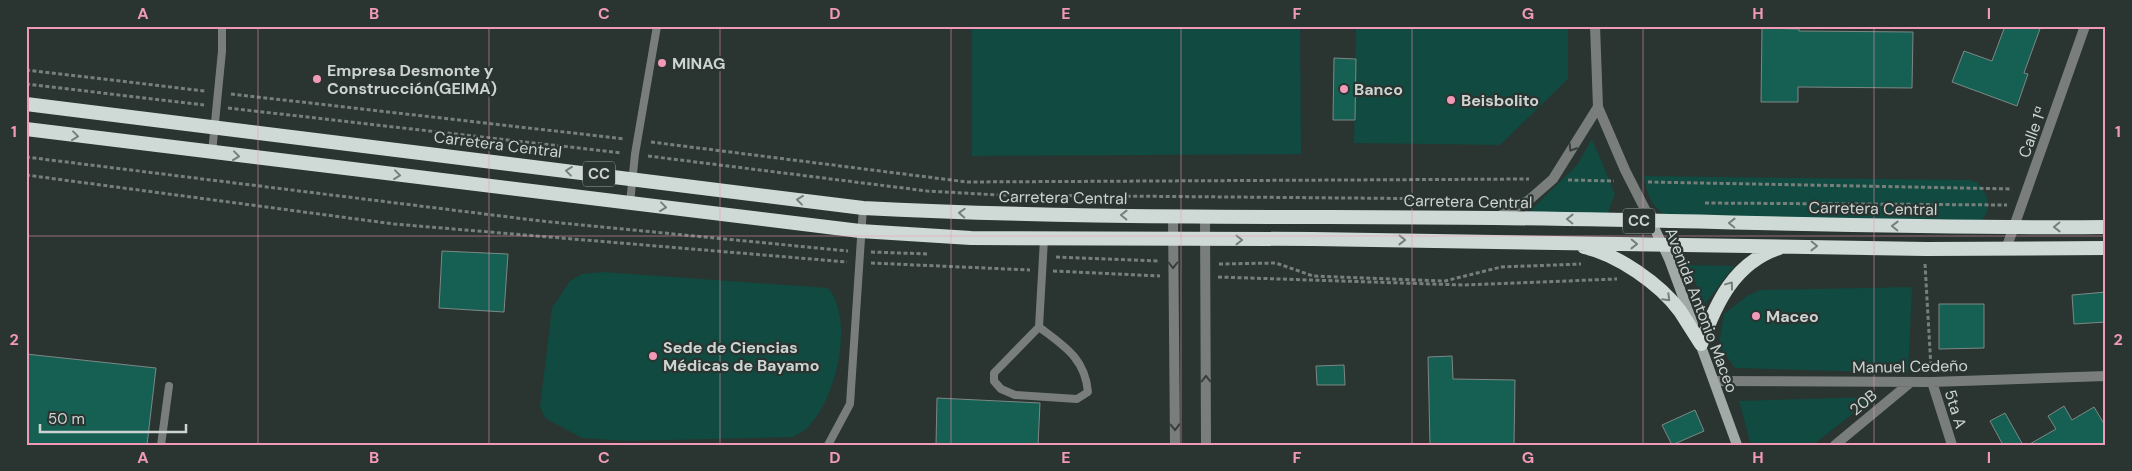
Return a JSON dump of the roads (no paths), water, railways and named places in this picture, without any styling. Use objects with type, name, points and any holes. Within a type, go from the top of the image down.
[{"type":"highway","name":"Carretera Central","points":[[26,104],[863,208],[973,214],[1496,218],[2014,228],[2106,227]]},
{"type":"highway","name":"CC","points":[[26,130],[860,230],[971,238],[1313,239],[1786,245],[1926,249],[2106,248]]},
{"type":"highway","points":[[1564,243],[1591,249],[1622,263],[1645,278],[1679,310],[1701,344]]},
{"type":"highway","points":[[1701,344],[1713,310],[1728,286],[1753,260],[1786,245]]},
{"type":"main road","name":"Avenida Antonio Maceo","points":[[1651,221],[1669,259],[1737,445]]},
{"type":"street","points":[[1496,218],[1529,200],[1553,179],[1598,107],[1595,26]]},
{"type":"street","name":"Calle 1ª","points":[[2006,249],[2085,26]]},
{"type":"street","name":"Avenida Antonio Maceo","points":[[1598,107],[1631,182],[1651,221]]},
{"type":"street","points":[[1173,216],[1175,445]]},
{"type":"street","points":[[1205,216],[1206,445]]},
{"type":"street","name":"Manuel Cedeño","points":[[1715,382],[1932,382],[2106,376]]},
{"type":"street","name":"20B","points":[[1835,445],[1911,382]]},
{"type":"street","name":"5ta A","points":[[1932,382],[1952,445]]},
{"type":"lane","points":[[212,153],[222,51],[222,26]]},
{"type":"lane","points":[[630,203],[634,154],[657,26]]},
{"type":"lane","points":[[828,445],[850,404],[860,230],[863,208]]},
{"type":"lane","points":[[1039,327],[1076,356],[1087,378],[1088,392],[1076,399],[1015,395],[1001,389],[994,382],[994,373],[1039,327],[1044,239]]},
{"type":"lane","points":[[161,445],[168,386]]},
{"type":"place","name":"MINAG","points":[[662,63]]},
{"type":"place","name":"Empresa Desmonte y Construcción(GElMA)","points":[[317,79]]},
{"type":"place","name":"Banco","points":[[1344,89]]},
{"type":"place","name":"Beisbolito","points":[[1451,100]]},
{"type":"place","name":"Maceo","points":[[1756,316]]},
{"type":"place","name":"Sede de Ciencias Médicas de Bayamo","points":[[653,356]]}]
